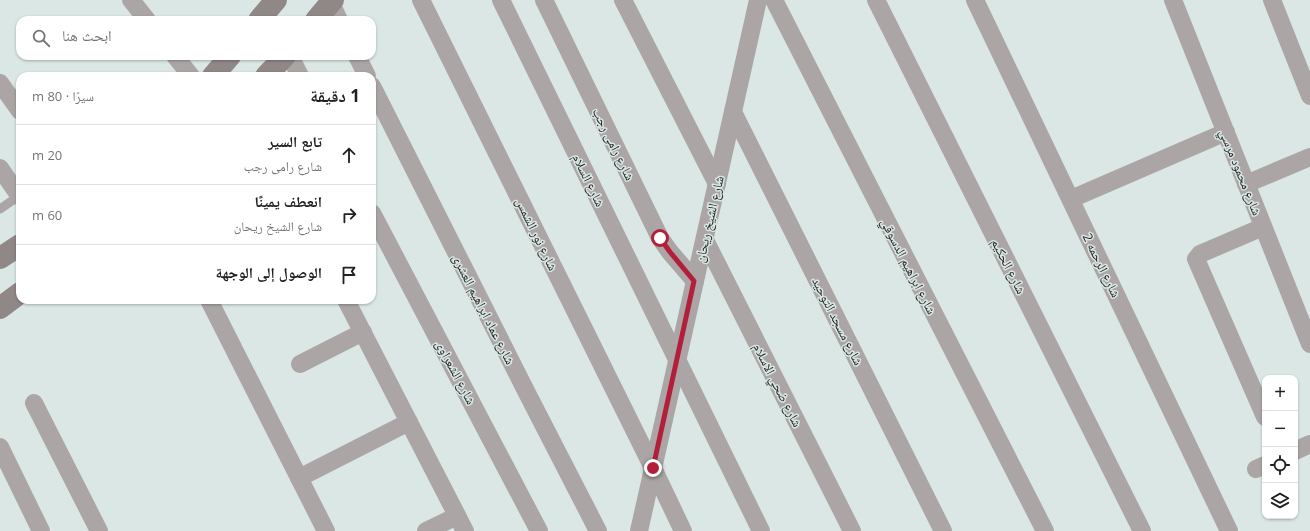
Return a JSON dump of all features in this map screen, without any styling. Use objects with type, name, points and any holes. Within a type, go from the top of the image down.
[{"type":"street","points":[[132,0],[144,16]]},
{"type":"street","points":[[262,16],[276,0]]},
{"type":"street","name":"شارع نور الشمس","points":[[421,0],[683,531]]},
{"type":"street","name":"شارع السلام","points":[[501,0],[761,531]]},
{"type":"street","name":"شارع رامى رجب","points":[[544,0],[660,238],[694,281]]},
{"type":"street","points":[[623,0],[717,184]]},
{"type":"street","name":"شارع الشيخ ريحان","points":[[640,530],[694,281],[705,240],[758,0]]},
{"type":"street","name":"شارع ابراهيم الدسوقي","points":[[774,0],[1045,531]]},
{"type":"street","name":"شارع الحكيم","points":[[876,0],[1142,531]]},
{"type":"street","name":"شارع الرحمه 2","points":[[975,0],[1229,531]]},
{"type":"street","name":"شارع محمود مرسي","points":[[1173,0],[1310,344]]},
{"type":"street","points":[[1272,0],[1310,96]]},
{"type":"street","points":[[322,16],[334,8]]},
{"type":"street","points":[[178,60],[188,72]]},
{"type":"street","points":[[216,72],[227,60]]},
{"type":"street","points":[[270,72],[281,60]]},
{"type":"street","points":[[292,60],[298,72]]},
{"type":"street","points":[[359,60],[365,72]]},
{"type":"street","points":[[0,82],[16,105]]},
{"type":"street","name":"شارع عماد ابراهيم العشرى","points":[[376,94],[498,338],[598,531]]},
{"type":"street","name":"شارع مسجد التوحيد","points":[[733,112],[943,531]]},
{"type":"street","points":[[1070,199],[1226,132]]},
{"type":"street","points":[[1246,184],[1310,157]]},
{"type":"street","points":[[0,168],[16,190]]},
{"type":"street","name":"شارع الشعراوى","points":[[376,221],[539,531]]},
{"type":"street","points":[[1262,411],[1196,259],[1200,254],[1264,227]]},
{"type":"street","name":"شارع ضحي الاسلام","points":[[705,240],[852,531]]},
{"type":"street","points":[[0,258],[16,248]]},
{"type":"street","points":[[0,308],[16,296]]},
{"type":"street","points":[[211,304],[326,531]]},
{"type":"street","points":[[348,304],[461,523],[426,531]]},
{"type":"street","points":[[300,364],[363,332]]},
{"type":"street","points":[[34,403],[99,531]]},
{"type":"street","points":[[300,478],[409,422]]},
{"type":"street","points":[[1298,450],[1310,444]]},
{"type":"street","points":[[0,447],[41,531]]},
{"type":"lane","points":[[0,209],[16,199]]},
{"type":"route","points":[[653,468],[694,281],[660,238]]}]
